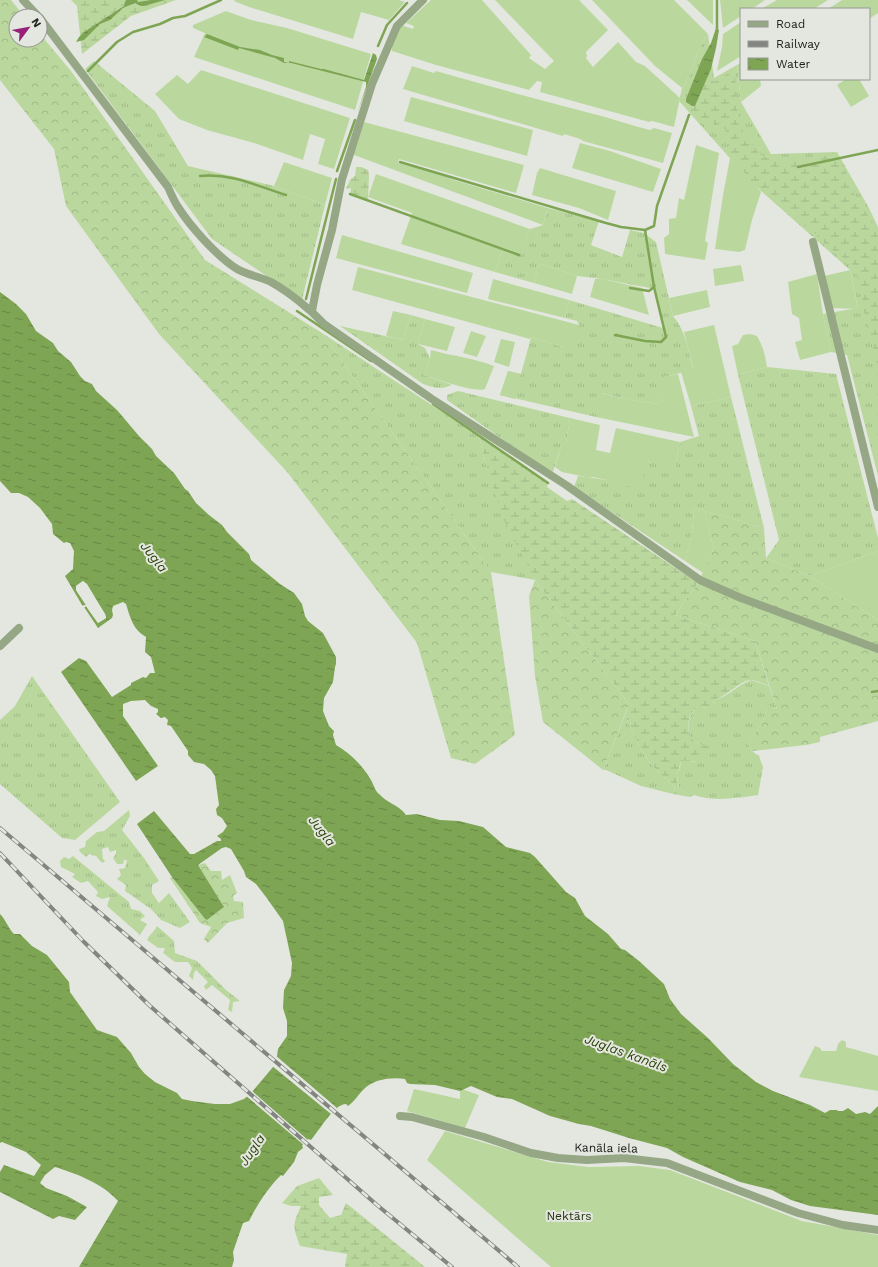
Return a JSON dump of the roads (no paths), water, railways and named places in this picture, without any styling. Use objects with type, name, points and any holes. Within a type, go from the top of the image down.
[{"type":"street","points":[[23,0],[31,8]]},
{"type":"street","points":[[312,311],[332,230],[342,178],[372,84],[398,26],[423,0]]},
{"type":"street","points":[[48,29],[168,187],[178,207],[192,226],[234,267],[272,283],[312,311],[324,324],[432,398],[566,485],[700,580],[741,598],[878,649]]},
{"type":"street","points":[[813,242],[878,506]]},
{"type":"street","points":[[0,646],[19,628]]},
{"type":"street","name":"Kanāla iela","points":[[400,1116],[412,1116],[484,1137],[531,1153],[558,1158],[587,1160],[624,1158],[667,1163],[798,1213],[843,1225],[878,1230]]},
{"type":"water","points":[[126,0],[137,0],[138,2],[165,0],[144,6],[135,3],[123,8],[110,20],[100,24],[84,40],[76,42],[84,32],[124,6]]},
{"type":"water","points":[[716,28],[719,30],[711,69],[695,106],[692,106],[686,102],[686,99],[702,59],[711,43]]},
{"type":"water","points":[[207,34],[240,47],[260,50],[284,58],[284,62],[289,63],[284,63],[275,58],[239,48],[238,50],[204,37]]},
{"type":"water","points":[[373,53],[376,55],[377,59],[357,114],[366,87],[366,82],[289,63],[289,61],[364,80]]},
{"type":"water","points":[[0,292],[26,314],[36,331],[53,343],[58,351],[71,362],[80,376],[85,381],[92,384],[96,391],[117,410],[152,449],[156,456],[174,473],[196,503],[222,525],[249,554],[251,560],[280,584],[294,593],[302,604],[308,621],[323,633],[336,657],[333,682],[324,698],[323,711],[329,726],[334,731],[333,735],[336,745],[360,765],[368,775],[376,791],[382,797],[406,815],[417,814],[440,820],[459,821],[483,827],[506,847],[530,853],[566,892],[575,898],[585,916],[608,934],[621,949],[625,950],[639,961],[664,984],[670,999],[681,1014],[708,1038],[733,1064],[756,1082],[773,1091],[810,1105],[825,1113],[830,1110],[843,1111],[848,1108],[856,1114],[865,1112],[870,1114],[878,1106],[878,1215],[810,1206],[791,1200],[772,1190],[740,1182],[683,1157],[667,1148],[550,1116],[512,1099],[497,1097],[471,1086],[460,1091],[435,1085],[410,1084],[407,1083],[405,1079],[400,1078],[377,1081],[367,1086],[348,1106],[346,1104],[337,1108],[311,1140],[308,1139],[302,1145],[303,1148],[298,1152],[294,1162],[283,1176],[281,1175],[267,1191],[249,1221],[243,1223],[233,1252],[234,1260],[232,1267],[79,1267],[118,1201],[112,1195],[89,1180],[55,1167],[45,1175],[40,1183],[46,1188],[67,1196],[87,1207],[75,1220],[59,1216],[53,1219],[0,1192],[0,1172],[4,1165],[34,1176],[41,1165],[26,1152],[2,1142],[0,1143],[0,914],[14,934],[20,934],[32,946],[47,955],[69,982],[70,992],[97,1030],[117,1037],[131,1053],[139,1067],[155,1082],[177,1093],[182,1099],[192,1101],[230,1104],[244,1099],[252,1092],[273,1067],[278,1049],[287,1036],[287,1021],[283,1008],[284,990],[291,976],[292,963],[283,921],[256,884],[246,877],[231,849],[226,847],[222,848],[198,865],[224,907],[207,920],[172,877],[137,824],[154,811],[190,854],[194,854],[217,841],[221,841],[221,839],[217,836],[223,832],[227,826],[222,818],[217,815],[216,809],[219,805],[215,776],[211,770],[204,764],[194,762],[188,755],[188,751],[171,726],[167,725],[168,720],[165,717],[161,718],[156,714],[158,709],[151,706],[145,700],[131,701],[123,704],[123,716],[158,766],[136,781],[61,672],[79,658],[86,661],[112,697],[131,685],[131,683],[143,677],[146,678],[150,673],[155,673],[151,657],[145,652],[146,637],[135,627],[126,604],[123,602],[113,606],[112,618],[98,628],[84,607],[86,606],[98,623],[106,618],[105,614],[83,581],[76,586],[76,590],[86,605],[83,606],[65,576],[73,569],[74,551],[70,543],[64,543],[53,534],[52,524],[40,508],[28,497],[19,493],[11,493],[0,481]]},
{"type":"waterway","points":[[88,71],[117,42],[133,32],[160,24],[173,18],[185,16],[221,0]]},
{"type":"waterway","points":[[717,0],[717,29]]},
{"type":"waterway","points":[[378,46],[387,25],[407,3]]},
{"type":"waterway","points":[[400,162],[606,223],[621,227],[645,230],[654,226],[657,206],[689,115]]},
{"type":"waterway","points":[[337,171],[355,120]]},
{"type":"waterway","points":[[798,167],[878,150]]},
{"type":"waterway","points":[[200,176],[222,176],[233,178],[286,195]]},
{"type":"waterway","points":[[306,299],[336,179]]},
{"type":"waterway","points":[[350,194],[519,255]]},
{"type":"waterway","points":[[630,288],[649,291],[654,287],[645,230]]},
{"type":"waterway","points":[[615,335],[645,341],[661,342],[666,337],[654,287]]},
{"type":"waterway","points":[[297,311],[371,361]]},
{"type":"waterway","points":[[433,404],[548,483]]},
{"type":"waterway","points":[[872,692],[878,691]]},
{"type":"railway","points":[[0,828],[518,1267]]},
{"type":"railway","points":[[0,853],[84,942],[150,1006],[377,1205],[452,1267]]},
{"type":"water label","name":"Jugla","points":[[154,557]]},
{"type":"water label","name":"Jugla","points":[[322,831]]},
{"type":"water label","name":"Juglas kanāls","points":[[626,1053]]},
{"type":"water label","name":"Jugla","points":[[252,1150]]},
{"type":"park label","name":"Nektārs","points":[[569,1216]]}]
